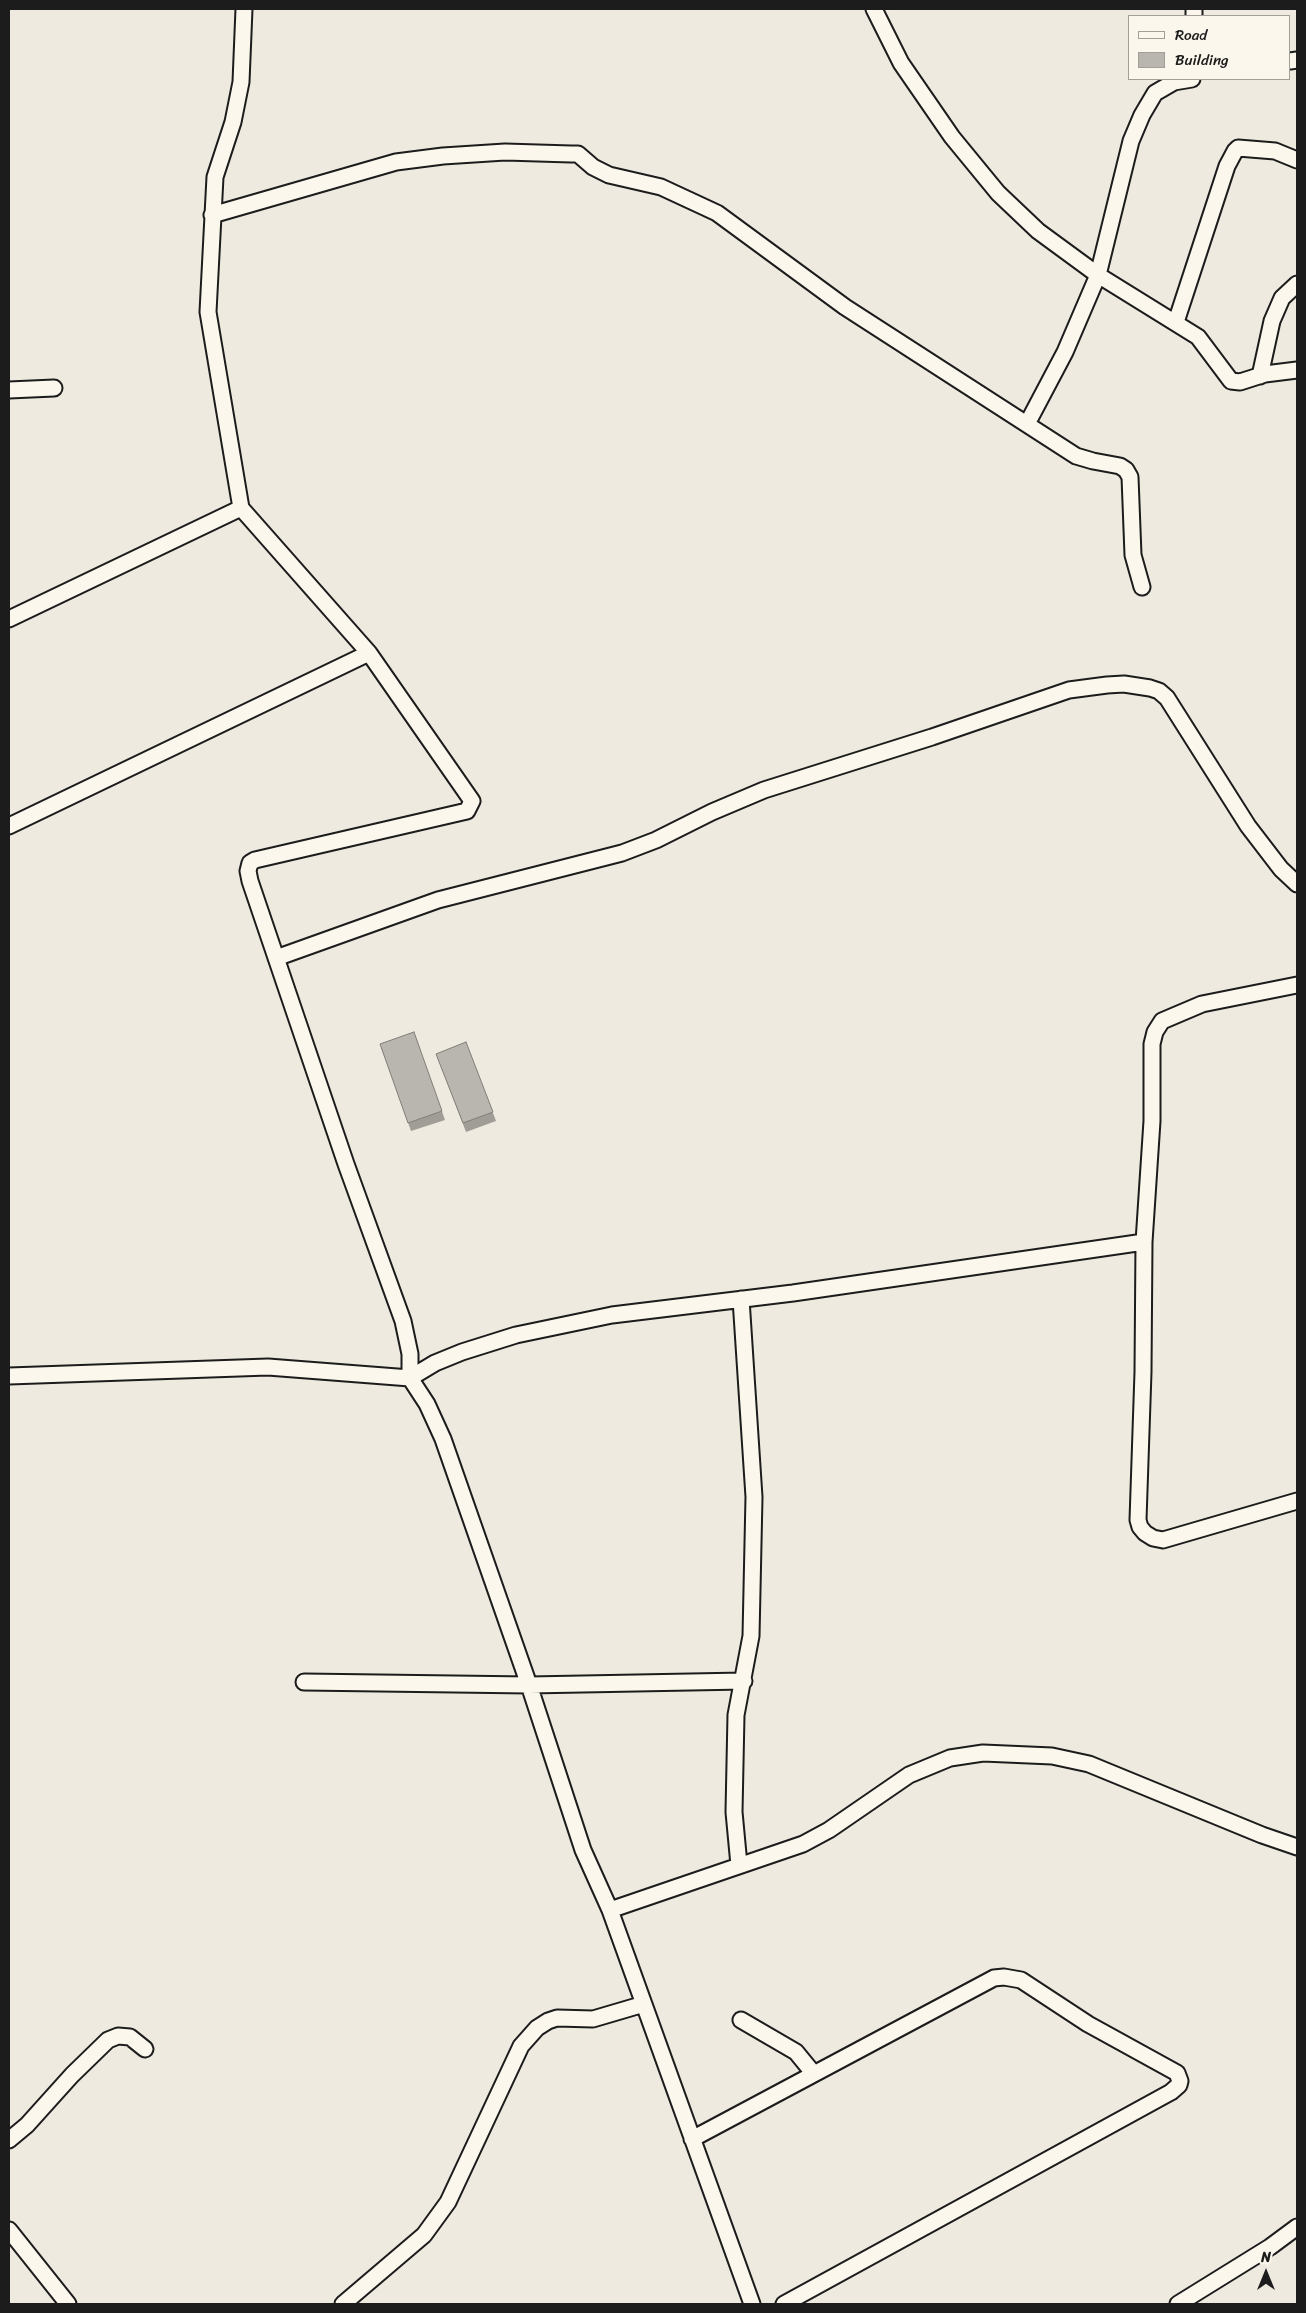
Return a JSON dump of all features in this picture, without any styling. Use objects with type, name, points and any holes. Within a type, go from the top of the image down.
[{"type":"street","points":[[244,9],[241,82],[233,122],[215,177],[208,312],[241,508],[368,654],[472,801],[472,806],[467,811],[263,858],[250,864],[248,871],[250,882],[350,1173],[404,1321],[409,1341],[410,1378],[427,1404],[443,1438],[529,1685],[583,1850],[610,1910],[752,2304]]},
{"type":"street","points":[[874,9],[911,78],[952,138],[992,186],[1038,231],[1098,276],[1198,337],[1231,381],[1240,382],[1260,376],[1297,370]]},
{"type":"street","points":[[1027,424],[1065,352],[1098,276],[1131,141],[1145,108],[1155,93],[1174,82],[1186,80]]},
{"type":"street","points":[[1176,322],[1227,166],[1235,151],[1238,148],[1275,151],[1297,160]]},
{"type":"street","points":[[212,214],[396,162],[443,156],[505,152],[578,154],[600,171],[661,187],[717,213],[845,307],[1076,456],[1093,462],[1120,466],[1126,470],[1130,477],[1132,555],[1142,586]]},
{"type":"street","points":[[1260,376],[1272,321],[1282,298],[1297,284]]},
{"type":"street","points":[[9,390],[54,388]]},
{"type":"street","points":[[9,619],[241,508]]},
{"type":"street","points":[[9,826],[368,654]]},
{"type":"street","points":[[276,958],[438,900],[622,853],[656,840],[712,812],[764,790],[932,737],[1069,690],[1107,685],[1124,684],[1150,688],[1167,698],[1248,826],[1281,870],[1297,884]]},
{"type":"street","points":[[1297,985],[1202,1004],[1162,1021],[1155,1032],[1152,1044],[1152,1122],[1144,1242],[1143,1372],[1138,1520],[1140,1527],[1153,1538],[1175,1538],[1297,1502]]},
{"type":"street","points":[[9,1376],[268,1367],[410,1378],[435,1363],[462,1352],[516,1335],[612,1315],[793,1293],[1144,1242]]},
{"type":"street","points":[[739,1865],[734,1812],[736,1715],[744,1681],[751,1636],[754,1497],[741,1299]]},
{"type":"street","points":[[304,1682],[529,1685],[744,1681]]},
{"type":"street","points":[[610,1910],[803,1844],[829,1830],[909,1775],[950,1758],[983,1753],[1052,1756],[1089,1764],[1262,1835],[1297,1846]]},
{"type":"street","points":[[692,2139],[994,1978],[1004,1977],[1021,1980],[1088,2024],[1177,2073],[1180,2081],[1179,2085],[1171,2092],[784,2304]]},
{"type":"street","points":[[343,2304],[424,2235],[448,2202],[522,2046],[537,2028],[557,2018],[593,2019],[644,2004]]},
{"type":"street","points":[[741,2020],[796,2052],[814,2074]]},
{"type":"street","points":[[9,2140],[27,2125],[72,2075],[108,2040],[118,2036],[130,2037],[145,2049]]},
{"type":"street","points":[[1178,2304],[1270,2247],[1297,2227]]},
{"type":"street","points":[[9,2230],[68,2304]]},
{"type":"building","points":[[414,1032],[442,1111],[408,1123],[380,1044]]},
{"type":"building","points":[[466,1042],[493,1112],[463,1123],[436,1054]]}]
